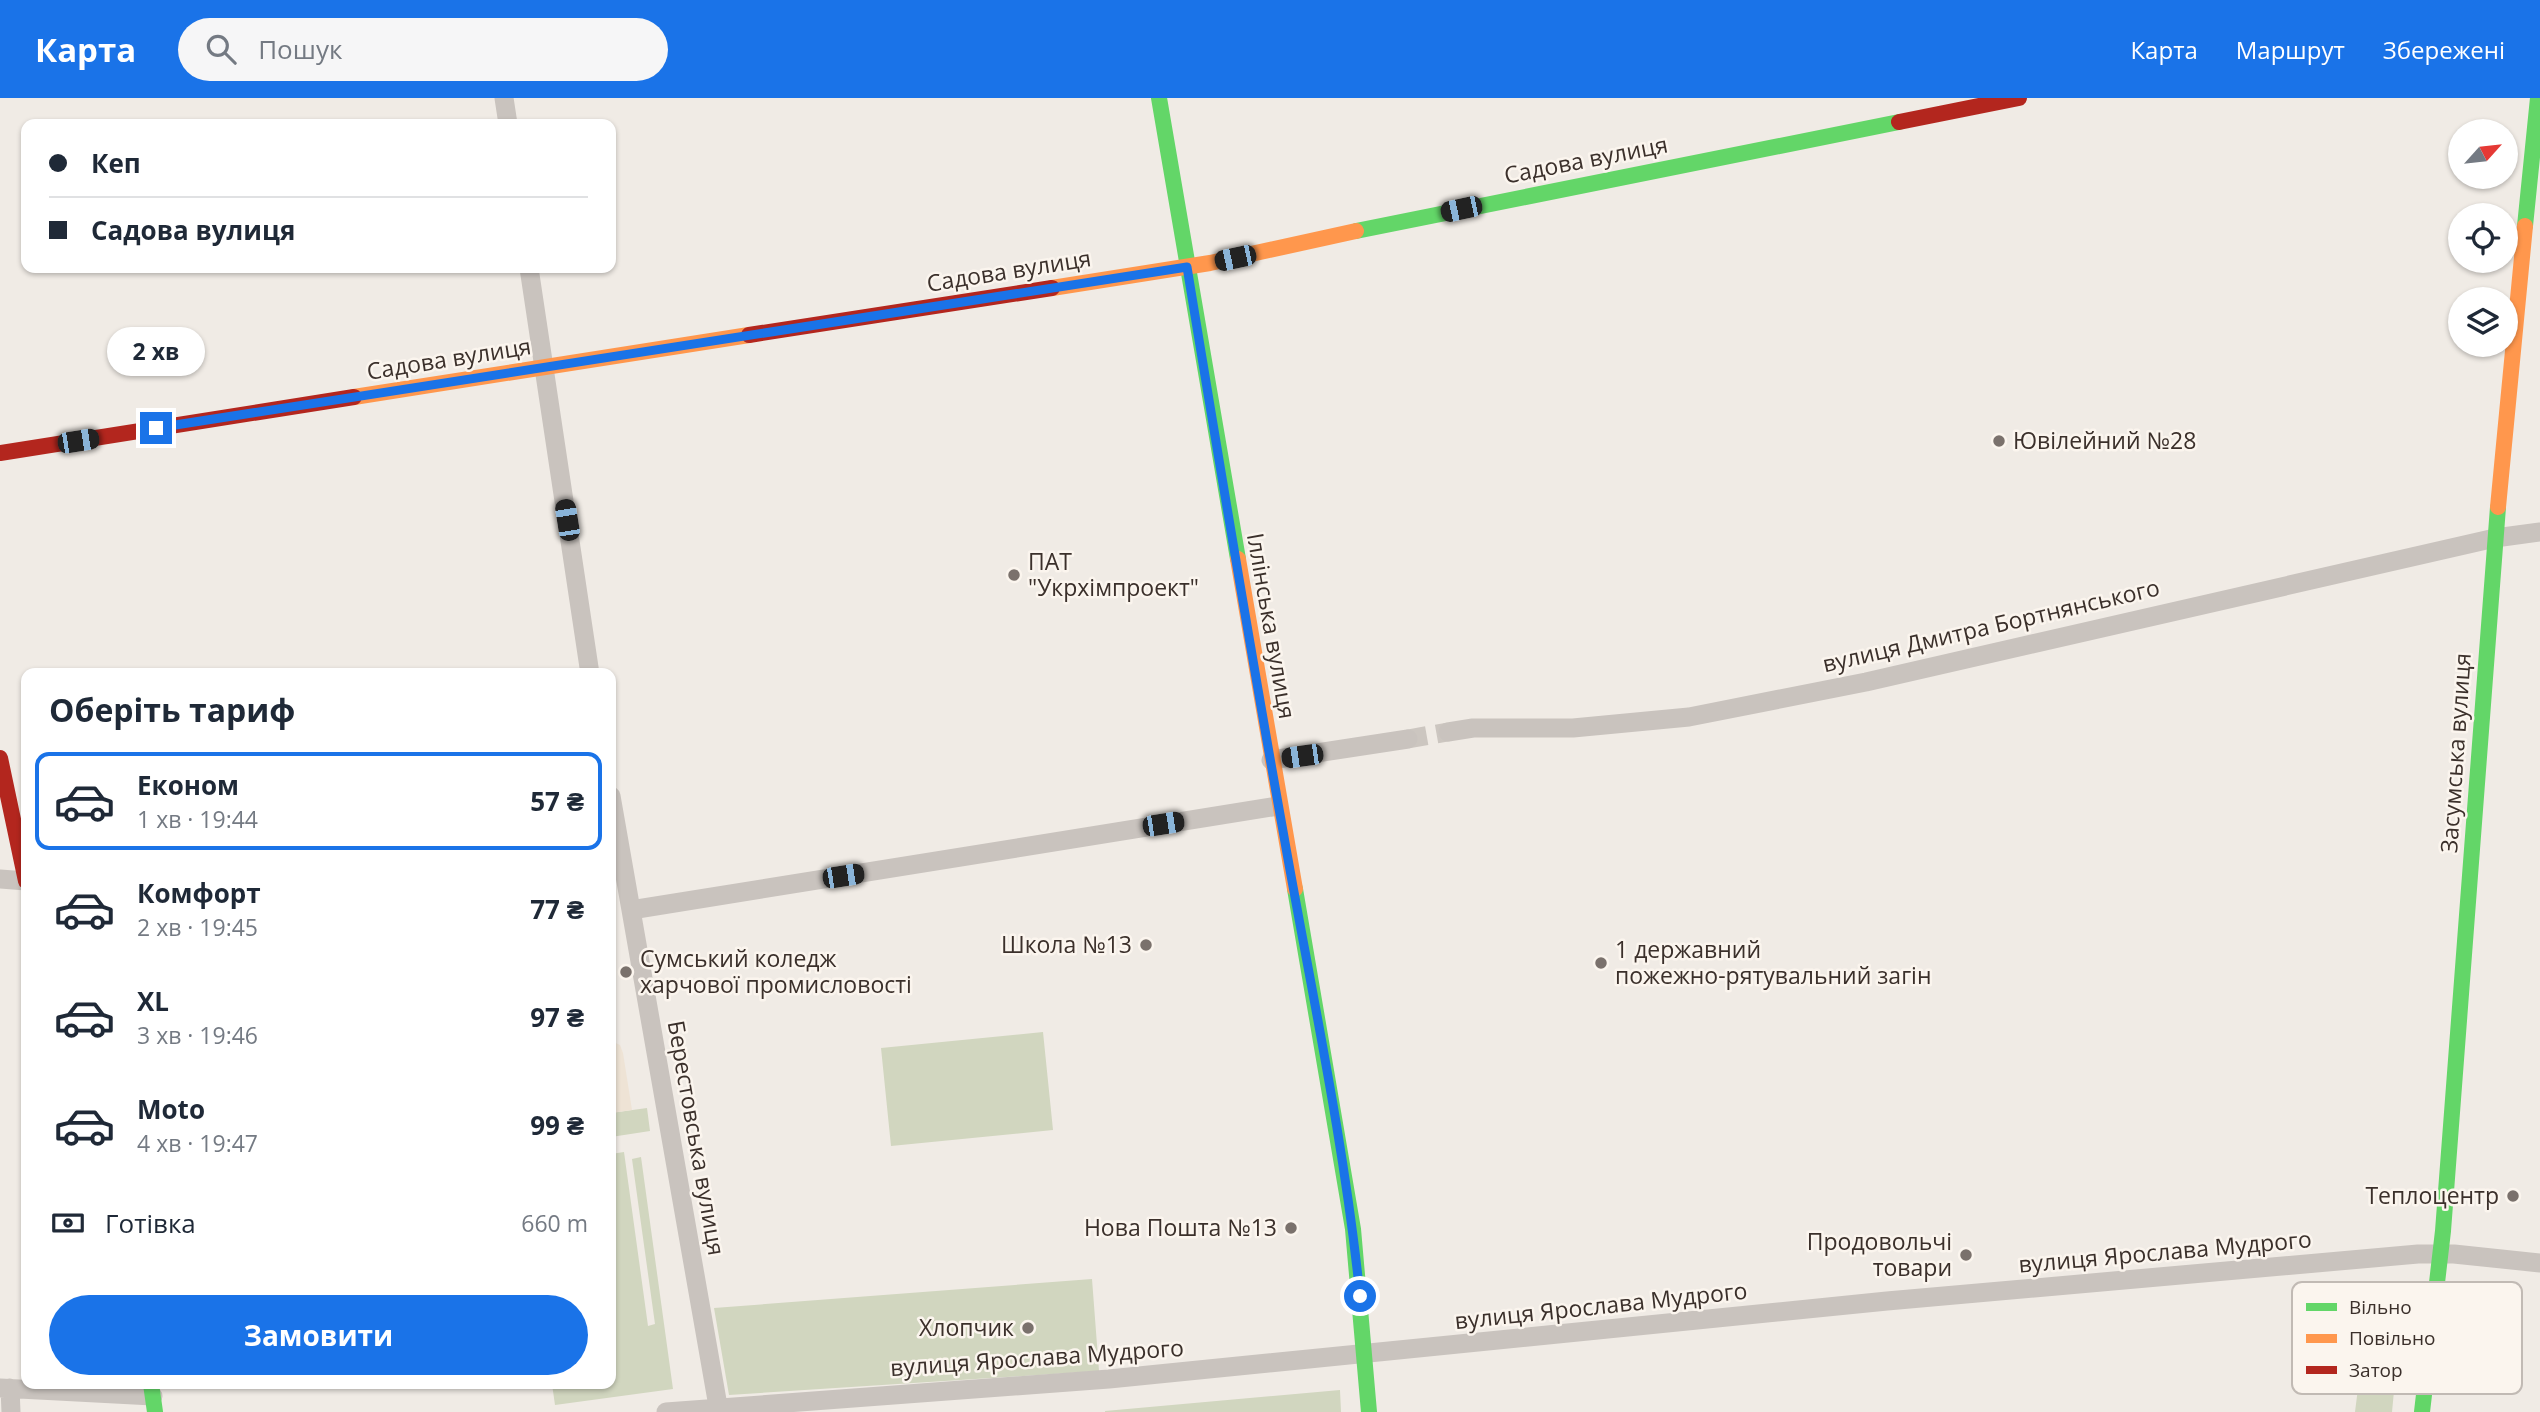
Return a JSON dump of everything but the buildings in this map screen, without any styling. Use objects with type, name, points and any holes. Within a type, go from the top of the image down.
[{"type":"street","points":[[504,98],[507,119]]},
{"type":"street","name":"Іллінська вулиця","points":[[1159,98],[1278,806],[1353,1228],[1366,1353],[1369,1412]]},
{"type":"street","name":"Садова вулиця","points":[[0,453],[1187,267],[1980,101],[2019,98]]},
{"type":"street","name":"Засумська вулиця","points":[[2438,1282],[2496,538],[2538,98]]},
{"type":"street","points":[[530,273],[589,668]]},
{"type":"street","name":"вулиця Дмитра Бортнянського","points":[[1448,732],[1473,728],[1573,728],[1689,717],[1866,682],[2496,538],[2540,531]]},
{"type":"street","points":[[1271,760],[1408,739]]},
{"type":"street","points":[[0,758],[21,857]]},
{"type":"street","points":[[631,910],[1278,806]]},
{"type":"street","name":"Берестовська вулиця","points":[[616,824],[718,1406]]},
{"type":"street","points":[[0,879],[21,881]]},
{"type":"street","name":"вулиця Ярослава Мудрого","points":[[666,1412],[718,1406],[1109,1379],[1887,1301],[2441,1254],[2540,1264]]},
{"type":"street","points":[[5,1388],[10,1412]]},
{"type":"street","points":[[21,1389],[153,1397]]},
{"type":"street","name":"Засумська вулиця","points":[[2422,1412],[2424,1394]]},
{"type":"green space","points":[[1043,1032],[1053,1130],[891,1146],[881,1048]]},
{"type":"green space","points":[[647,1108],[650,1131],[616,1136],[616,1112]]},
{"type":"green space","points":[[624,1152],[648,1326],[655,1324],[632,1159],[641,1157],[673,1389],[555,1405],[553,1389],[616,1389],[616,1153]]},
{"type":"green space","points":[[1092,1279],[1099,1371],[729,1395],[714,1308]]},
{"type":"green space","points":[[1340,1390],[1341,1412],[1105,1412],[1105,1411]]},
{"type":"green space","points":[[2357,1394],[2394,1394],[2392,1412],[2355,1412]]},
{"type":"shaded area","points":[[616,1043],[620,1045],[623,1053],[632,1110],[616,1112]]},
{"type":"tunnel","points":[[1408,739],[1448,732]]},
{"type":"traffic: fast","points":[[1159,98],[1238,559]]},
{"type":"traffic: fast","points":[[2525,226],[2538,98]]},
{"type":"traffic: fast","points":[[1356,231],[1899,122]]},
{"type":"traffic: fast","points":[[2437,1282],[2498,507]]},
{"type":"traffic: fast","points":[[1295,889],[1353,1229],[1369,1412]]},
{"type":"traffic: fast","points":[[152,1389],[155,1412]]},
{"type":"traffic: fast","points":[[2422,1412],[2424,1394]]},
{"type":"traffic: slow","points":[[2498,507],[2525,226]]},
{"type":"traffic: slow","points":[[1052,288],[1210,263],[1356,231]]},
{"type":"traffic: slow","points":[[354,397],[749,335]]},
{"type":"traffic: slow","points":[[1238,559],[1295,889]]},
{"type":"traffic: jam","points":[[1899,122],[2019,98]]},
{"type":"traffic: jam","points":[[749,335],[1052,288]]},
{"type":"traffic: jam","points":[[0,453],[354,397]]},
{"type":"traffic: jam","points":[[0,758],[21,857]]},
{"type":"place","name":"Ювілейний №28","points":[[1999,441]]},
{"type":"place","name":"ПАТ \"Укрхімпроект\"","points":[[1014,575]]},
{"type":"place","name":"Школа №13","points":[[1146,945]]},
{"type":"place","name":"1 державний пожежно-рятувальний загін","points":[[1601,963]]},
{"type":"place","name":"Сумський коледж харчової промисловості","points":[[626,972]]},
{"type":"place","name":"Теплоцентр","points":[[2513,1196]]},
{"type":"place","name":"Нова Пошта №13","points":[[1291,1228]]},
{"type":"place","name":"Продовольчі товари","points":[[1966,1255]]},
{"type":"place","name":"Хлопчик","points":[[1028,1328]]},
{"type":"route","points":[[156,428],[1187,267],[1353,1228],[1360,1296]]}]
